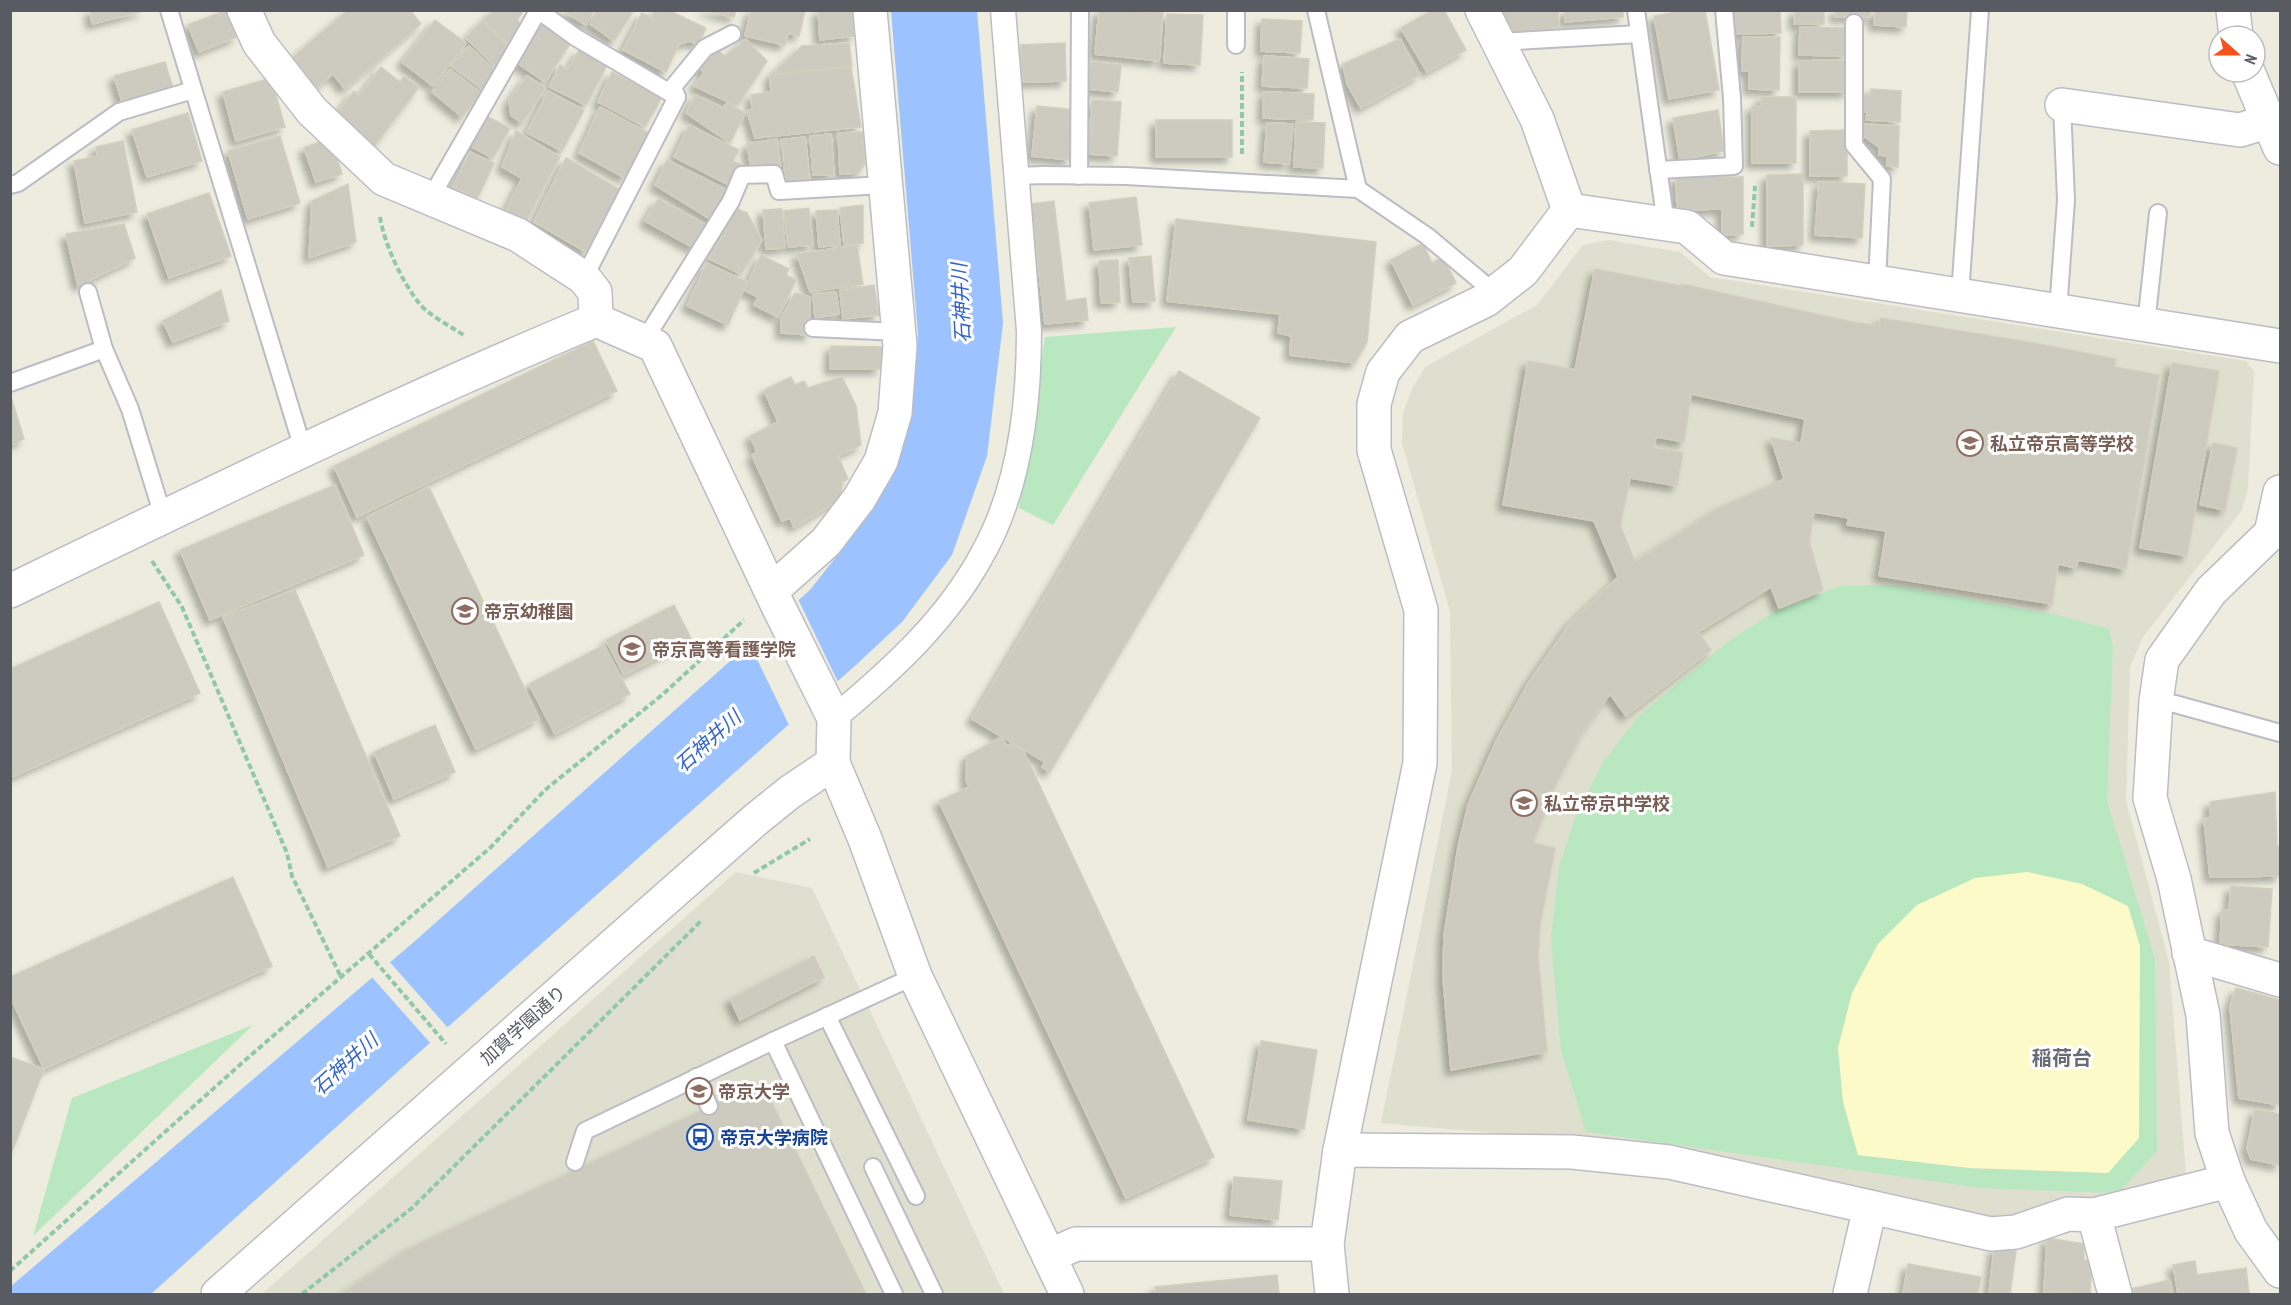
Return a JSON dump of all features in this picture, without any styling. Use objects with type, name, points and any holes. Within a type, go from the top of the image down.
[{"type":"street","points":[[244,10],[259,43],[312,111],[384,179],[518,235],[584,278],[596,292],[596,321]]},
{"type":"street","points":[[774,598],[826,542],[859,499],[881,461],[895,413],[900,345],[870,10]]},
{"type":"street","points":[[830,712],[860,697],[925,634],[954,599],[984,553],[1000,517],[1014,470],[1029,379],[1029,332],[1003,10]]},
{"type":"street","points":[[1482,10],[1538,119],[1569,210]]},
{"type":"street","points":[[2253,84],[2275,135]]},
{"type":"street","points":[[2062,105],[2275,135]]},
{"type":"street","points":[[1569,210],[1687,227],[1724,258],[2280,346]]},
{"type":"street","points":[[1332,1294],[1327,1244],[1340,1150],[1420,763],[1421,610],[1374,450],[1374,404],[1383,372],[1410,337],[1486,300],[1523,271],[1569,210]]},
{"type":"street","points":[[10,591],[303,449],[500,360],[596,321],[656,346],[830,712],[833,763],[865,839],[915,976],[1067,1294]]},
{"type":"street","points":[[2280,492],[2271,533],[2211,591],[2162,660],[2156,701],[2150,798],[2174,879],[2202,1015],[2212,1133],[2228,1181],[2251,1231],[2280,1271]]},
{"type":"street","name":"加賀学園通り","points":[[218,1294],[754,821],[790,792],[833,763]]},
{"type":"street","points":[[2189,953],[2280,980]]},
{"type":"street","points":[[1340,1150],[1572,1152],[1669,1162],[1991,1234],[2016,1232],[2068,1214],[2094,1215],[2228,1181]]},
{"type":"street","points":[[1850,1294],[1870,1207]]},
{"type":"street","points":[[2094,1215],[2115,1294]]},
{"type":"street","points":[[1049,1256],[1076,1244],[1327,1244]]},
{"type":"lane","points":[[169,10],[303,449]]},
{"type":"lane","points":[[1079,176],[1080,10]]},
{"type":"lane","points":[[1236,10],[1236,45]]},
{"type":"lane","points":[[1316,10],[1358,189]]},
{"type":"lane","points":[[1636,10],[1666,224]]},
{"type":"lane","points":[[1658,170],[1734,166],[1732,98],[1724,10]]},
{"type":"lane","points":[[1960,296],[1980,10]]},
{"type":"lane","points":[[430,199],[538,11],[575,37],[677,97]]},
{"type":"lane","points":[[1854,22],[1854,145],[1882,178],[1877,282]]},
{"type":"lane","points":[[584,278],[677,97],[673,87],[705,48],[732,34]]},
{"type":"lane","points":[[1498,42],[1640,34]]},
{"type":"lane","points":[[10,185],[18,183],[118,112],[193,90]]},
{"type":"lane","points":[[2058,311],[2066,200],[2062,105]]},
{"type":"lane","points":[[644,341],[731,201],[742,175],[774,174],[779,191],[884,185]]},
{"type":"lane","points":[[1018,176],[1079,176],[1358,189],[1427,236],[1495,293]]},
{"type":"lane","points":[[2146,325],[2158,213]]},
{"type":"lane","points":[[88,292],[104,349],[130,409],[163,516]]},
{"type":"lane","points":[[813,328],[899,332]]},
{"type":"lane","points":[[10,383],[104,349]]},
{"type":"lane","points":[[2156,701],[2175,704],[2280,733]]},
{"type":"lane","points":[[575,1162],[585,1131],[915,976]]},
{"type":"lane","points":[[827,1016],[916,1196]]},
{"type":"lane","points":[[773,1041],[894,1294]]},
{"type":"lane","points":[[696,1077],[710,1106]]},
{"type":"lane","points":[[873,1167],[934,1294]]},
{"type":"path","points":[[1236,45],[1242,56],[1242,183]]},
{"type":"path","points":[[1734,166],[1756,177],[1749,262]]},
{"type":"path","points":[[372,168],[382,232],[403,279],[420,304],[500,360]]},
{"type":"path","points":[[132,532],[182,607],[287,854],[292,876],[341,977]]},
{"type":"path","points":[[10,1271],[243,1062],[491,847],[545,790],[679,680],[745,619],[774,598]]},
{"type":"path","points":[[750,876],[810,839]]},
{"type":"path","points":[[302,1294],[412,1208],[706,915]]},
{"type":"path","points":[[369,954],[453,1052]]},
{"type":"shaded area","points":[[1609,240],[1680,252],[1710,277],[2246,361],[2254,371],[2248,488],[2242,510],[2143,637],[2130,667],[2126,801],[2169,962],[2186,1174],[2101,1200],[2008,1220],[1649,1147],[1381,1123],[1452,771],[1450,611],[1402,443],[1403,413],[1412,389],[1425,367],[1537,305],[1583,245]]},
{"type":"shaded area","name":"帝京大学","points":[[736,872],[812,888],[1004,1294],[262,1294]]},
{"type":"green space","points":[[1176,327],[1053,525],[1019,508],[1045,337]]},
{"type":"green space","points":[[1892,585],[2057,615],[2109,629],[2113,647],[2107,801],[2155,959],[2157,1151],[2118,1193],[1980,1188],[1586,1132],[1561,1050],[1551,938],[1559,867],[1577,812],[1604,761],[1639,716],[1730,640],[1777,610],[1841,586]],"holes":[[[1917,905],[2108,1173],[1969,1168],[1858,1155],[1843,1102],[1838,1048],[1852,993],[1878,944]]]},
{"type":"green space","points":[[253,1025],[33,1236],[72,1098]]},
{"type":"sand","points":[[2027,872],[2082,884],[2128,906],[2140,946],[2139,1138],[2108,1173],[1969,1168],[1858,1155],[1843,1102],[1838,1048],[1852,993],[1878,944],[1917,905],[1975,878]]},
{"type":"water","name":"石神井川","points":[[891,11],[977,11],[1003,323],[987,456],[952,555],[902,622],[857,664],[151,1294],[11,1294],[10,1287],[415,941],[810,590],[866,519],[909,428],[918,334]]},
{"type":"pier","points":[[797,597],[839,684],[790,727],[748,641]]},
{"type":"pier","points":[[388,960],[449,1029],[432,1045],[370,975]]},
{"type":"building","points":[[90,10],[143,10],[143,11],[92,24]]},
{"type":"building","points":[[227,10],[237,37],[199,52],[188,25]]},
{"type":"building","points":[[348,10],[410,10],[421,24],[345,89],[333,74],[316,89],[291,59]]},
{"type":"building","points":[[494,10],[519,10],[522,13],[517,20],[523,27],[507,43],[484,20]]},
{"type":"building","points":[[562,10],[594,10],[586,25]]},
{"type":"building","points":[[597,10],[634,10],[614,41],[590,24]]},
{"type":"building","points":[[655,10],[668,10],[706,28],[698,44],[690,41],[679,44],[666,72],[623,50],[642,13],[652,18]]},
{"type":"building","points":[[704,10],[736,10],[734,17]]},
{"type":"building","points":[[751,10],[805,10],[799,36],[788,33],[785,45],[745,36]]},
{"type":"building","points":[[818,10],[852,10],[855,36],[820,40]]},
{"type":"building","points":[[1099,10],[1163,13],[1159,61],[1095,54]]},
{"type":"building","points":[[1433,10],[1444,10],[1466,50],[1427,72],[1401,28]]},
{"type":"building","points":[[1498,10],[1558,10],[1559,27],[1510,32]]},
{"type":"building","points":[[1565,10],[1623,10],[1623,17],[1565,22]]},
{"type":"building","points":[[1687,10],[1705,10],[1719,90],[1669,99],[1654,16]]},
{"type":"building","points":[[1730,10],[1780,10],[1781,33],[1731,34]]},
{"type":"building","points":[[1795,10],[1824,10],[1824,24],[1794,24]]},
{"type":"building","points":[[1835,10],[1870,10],[1871,17],[1835,17]]},
{"type":"building","points":[[1875,10],[1907,10],[1906,27],[1874,25]]},
{"type":"building","points":[[1167,14],[1203,15],[1200,65],[1164,63]]},
{"type":"building","points":[[1262,19],[1302,21],[1300,53],[1261,51]]},
{"type":"building","points":[[435,20],[466,43],[433,86],[402,62]]},
{"type":"building","points":[[482,21],[509,47],[495,66],[466,38]]},
{"type":"building","points":[[538,22],[570,44],[545,82],[513,60]]},
{"type":"building","points":[[1800,27],[1847,28],[1847,56],[1799,55]]},
{"type":"building","points":[[1743,37],[1780,37],[1779,90],[1749,89],[1749,71],[1742,71]]},
{"type":"building","points":[[746,39],[767,61],[737,106],[694,86],[704,73],[700,67],[718,51],[725,56]]},
{"type":"building","points":[[1400,39],[1420,75],[1361,108],[1347,84],[1343,64]]},
{"type":"building","points":[[849,43],[852,66],[772,74],[802,46]]},
{"type":"building","points":[[1065,43],[1066,81],[1022,82],[1021,45]]},
{"type":"building","points":[[469,46],[498,73],[483,90],[451,66]]},
{"type":"building","points":[[579,50],[607,65],[586,105],[549,87],[560,65],[568,69]]},
{"type":"building","points":[[1264,56],[1309,59],[1307,88],[1262,86]]},
{"type":"building","points":[[1848,60],[1848,92],[1799,92],[1799,61]]},
{"type":"building","points":[[165,62],[173,88],[122,102],[114,76]]},
{"type":"building","points":[[1091,62],[1121,65],[1118,92],[1088,89]]},
{"type":"building","points":[[381,67],[400,82],[404,76],[419,87],[373,148],[333,119],[354,91],[359,96]]},
{"type":"building","points":[[851,67],[861,127],[755,138],[747,111],[752,109],[751,95],[771,92],[770,75]]},
{"type":"building","points":[[450,69],[481,93],[462,117],[432,92]]},
{"type":"building","points":[[612,72],[662,97],[645,127],[598,102]]},
{"type":"building","points":[[527,76],[546,88],[522,123],[511,115],[509,101]]},
{"type":"building","points":[[271,78],[285,127],[236,141],[223,92]]},
{"type":"building","points":[[1871,89],[1901,91],[1900,122],[1866,120],[1867,112],[1860,112],[1861,95],[1871,95]]},
{"type":"building","points":[[548,91],[584,110],[562,151],[527,133]]},
{"type":"building","points":[[1264,92],[1314,94],[1313,120],[1263,118]]},
{"type":"building","points":[[695,95],[723,108],[727,103],[745,113],[730,143],[686,113]]},
{"type":"building","points":[[1761,97],[1796,97],[1796,163],[1752,163],[1752,106],[1761,106]]},
{"type":"building","points":[[1092,100],[1121,102],[1117,156],[1088,154]]},
{"type":"building","points":[[1037,106],[1075,110],[1070,160],[1032,156]]},
{"type":"building","points":[[600,107],[649,133],[625,178],[579,153]]},
{"type":"building","points":[[1718,110],[1724,151],[1680,160],[1673,118]]},
{"type":"building","points":[[188,113],[202,161],[147,177],[132,130]]},
{"type":"building","points":[[486,116],[510,128],[493,158],[470,146]]},
{"type":"building","points":[[1156,120],[1232,120],[1232,157],[1156,157]]},
{"type":"building","points":[[1296,122],[1325,123],[1323,168],[1294,167]]},
{"type":"building","points":[[1267,123],[1293,124],[1289,164],[1264,162]]},
{"type":"building","points":[[1864,124],[1899,126],[1898,167],[1887,166],[1887,156],[1879,155],[1879,147],[1862,135]]},
{"type":"building","points":[[689,125],[739,150],[733,161],[744,166],[733,187],[674,157]]},
{"type":"building","points":[[1847,130],[1847,176],[1810,176],[1810,131]]},
{"type":"building","points":[[516,131],[560,157],[523,227],[503,216],[522,178],[502,167]]},
{"type":"building","points":[[863,132],[865,164],[858,173],[840,174],[838,133]]},
{"type":"building","points":[[831,134],[834,175],[813,175],[810,136]]},
{"type":"building","points":[[280,136],[300,203],[248,219],[228,151]]},
{"type":"building","points":[[805,137],[810,178],[786,181],[781,140]]},
{"type":"building","points":[[777,139],[781,166],[751,169],[747,144]]},
{"type":"building","points":[[324,140],[334,148],[342,174],[316,182],[304,148]]},
{"type":"building","points":[[123,141],[137,212],[85,223],[74,161],[98,156],[96,147]]},
{"type":"building","points":[[470,152],[494,163],[477,199],[453,187]]},
{"type":"building","points":[[566,158],[622,191],[586,252],[534,222]]},
{"type":"building","points":[[667,160],[731,192],[715,222],[655,185]]},
{"type":"building","points":[[1803,174],[1803,245],[1767,246],[1767,175]]},
{"type":"building","points":[[1676,177],[1743,177],[1743,234],[1722,235],[1722,209],[1677,210]]},
{"type":"building","points":[[1819,182],[1865,184],[1862,238],[1815,235]]},
{"type":"building","points":[[348,184],[356,242],[309,258],[312,201]]},
{"type":"building","points":[[209,193],[231,256],[169,278],[147,214]]},
{"type":"building","points":[[1136,197],[1142,245],[1094,250],[1089,203]]},
{"type":"building","points":[[658,199],[707,225],[694,248],[645,221]]},
{"type":"building","points":[[1054,201],[1066,301],[1086,298],[1088,320],[1045,324],[1031,204]]},
{"type":"building","points":[[863,205],[863,243],[844,245],[840,208]]},
{"type":"building","points":[[731,206],[747,213],[762,240],[741,274],[709,259],[722,237],[715,232]]},
{"type":"building","points":[[809,208],[813,245],[788,247],[784,211]]},
{"type":"building","points":[[782,209],[785,248],[766,249],[763,210]]},
{"type":"building","points":[[837,210],[840,245],[819,247],[816,211]]},
{"type":"building","points":[[1176,219],[1376,242],[1367,342],[1355,363],[1290,355],[1291,336],[1278,333],[1280,314],[1167,301]]},
{"type":"building","points":[[124,224],[135,258],[78,286],[66,234]]},
{"type":"building","points":[[1423,243],[1432,263],[1443,257],[1456,283],[1413,305],[1391,260]]},
{"type":"building","points":[[857,245],[863,284],[810,292],[797,254]]},
{"type":"building","points":[[761,255],[789,269],[786,275],[796,280],[778,317],[754,305],[758,297],[744,290]]},
{"type":"building","points":[[1151,256],[1155,301],[1133,302],[1129,258]]},
{"type":"building","points":[[1118,260],[1120,302],[1101,303],[1099,261]]},
{"type":"building","points":[[707,263],[747,282],[728,325],[687,306]]},
{"type":"building","points":[[1595,269],[1681,286],[1681,284],[1852,322],[1880,326],[1881,318],[2039,344],[2116,359],[2114,367],[2159,375],[2126,569],[2078,560],[2076,568],[2058,564],[2052,604],[1879,576],[1886,531],[1847,525],[1849,518],[1814,512],[1809,541],[1823,590],[1779,608],[1771,587],[1698,632],[1711,650],[1626,716],[1610,694],[1584,730],[1555,786],[1533,843],[1555,848],[1540,923],[1538,957],[1547,1052],[1451,1070],[1443,978],[1444,935],[1458,847],[1468,805],[1496,741],[1529,682],[1570,623],[1618,577],[1594,521],[1503,505],[1528,361],[1575,370]],"holes":[[[1691,394],[1805,419],[1801,443],[1771,438],[1784,479],[1719,508],[1635,562],[1620,525],[1630,478],[1677,486],[1683,453],[1654,448],[1656,437],[1684,442]]]},
{"type":"building","points":[[874,285],[879,315],[843,319],[840,290]]},
{"type":"building","points":[[221,290],[229,321],[173,342],[163,321]]},
{"type":"building","points":[[836,292],[839,314],[815,318],[813,294]]},
{"type":"building","points":[[795,293],[810,297],[810,335],[781,333],[781,319]]},
{"type":"building","points":[[593,341],[617,391],[357,517],[334,466]]},
{"type":"building","points":[[831,346],[882,347],[880,369],[830,369]]},
{"type":"building","points":[[2172,363],[2219,371],[2187,556],[2140,548]]},
{"type":"building","points":[[1179,371],[1260,418],[1050,772],[1042,767],[1045,762],[972,719]]},
{"type":"building","points":[[791,377],[795,385],[804,381],[808,388],[842,377],[856,406],[861,445],[838,456],[848,479],[842,482],[841,499],[794,527],[790,518],[782,521],[752,455],[757,452],[750,436],[778,422],[764,390]]},
{"type":"building","points":[[10,397],[24,439],[10,446]]},
{"type":"building","points":[[2213,443],[2237,448],[2225,510],[2200,505]]},
{"type":"building","points":[[335,485],[364,555],[210,620],[180,550]]},
{"type":"building","points":[[429,487],[539,719],[476,749],[367,517]]},
{"type":"building","points":[[295,590],[400,836],[328,867],[223,617]]},
{"type":"building","points":[[159,602],[200,693],[10,778],[10,669]]},
{"type":"building","points":[[674,605],[692,640],[624,675],[606,640]]},
{"type":"building","points":[[604,645],[630,694],[555,734],[529,684]]},
{"type":"building","points":[[435,725],[455,772],[394,799],[374,752]]},
{"type":"building","points":[[1001,737],[1007,746],[1011,744],[1023,750],[1214,1157],[1126,1198],[939,801],[969,787],[966,780],[967,756]]},
{"type":"building","points":[[2275,792],[2280,876],[2210,877],[2204,819],[2210,818],[2210,802]]},
{"type":"building","points":[[233,877],[272,966],[44,1069],[10,996],[10,977]]},
{"type":"building","points":[[2231,886],[2272,889],[2268,947],[2220,944],[2222,910],[2229,910]]},
{"type":"building","points":[[814,956],[824,977],[740,1020],[730,999]]},
{"type":"building","points":[[2236,988],[2280,1000],[2280,1105],[2239,1098],[2230,1006]]},
{"type":"building","points":[[1261,1041],[1317,1050],[1304,1129],[1248,1120]]},
{"type":"building","points":[[10,1057],[44,1069],[10,1157]]},
{"type":"building","points":[[762,1082],[866,1294],[341,1294],[410,1248]]},
{"type":"building","points":[[2255,1109],[2280,1114],[2280,1165],[2251,1159],[2247,1149]]},
{"type":"building","points":[[1234,1177],[1282,1181],[1278,1220],[1230,1215]]},
{"type":"building","points":[[2047,1238],[2084,1244],[2084,1260],[2092,1261],[2090,1294],[2044,1292]]},
{"type":"building","points":[[1994,1248],[2016,1251],[2010,1294],[1989,1294]]},
{"type":"building","points":[[2195,1261],[2197,1275],[2246,1268],[2249,1294],[2178,1294],[2173,1265]]},
{"type":"building","points":[[1908,1264],[1981,1277],[1978,1294],[1903,1294]]},
{"type":"building","points":[[1277,1275],[1279,1294],[1156,1294],[1155,1287]]},
{"type":"building","points":[[2170,1280],[2173,1294],[2127,1294],[2126,1290]]},
{"type":"place","name":"私立帝京高等学校","points":[[1970,443]]},
{"type":"place","name":"帝京幼稚園","points":[[465,611]]},
{"type":"place","name":"帝京高等看護学院","points":[[632,649]]},
{"type":"place","name":"私立帝京中学校","points":[[1524,803]]},
{"type":"place","name":"帝京大学","points":[[699,1091]]},
{"type":"place","name":"帝京大学病院","points":[[700,1137]]},
{"type":"district","name":"稲荷台","points":[[2062,1058]]}]
